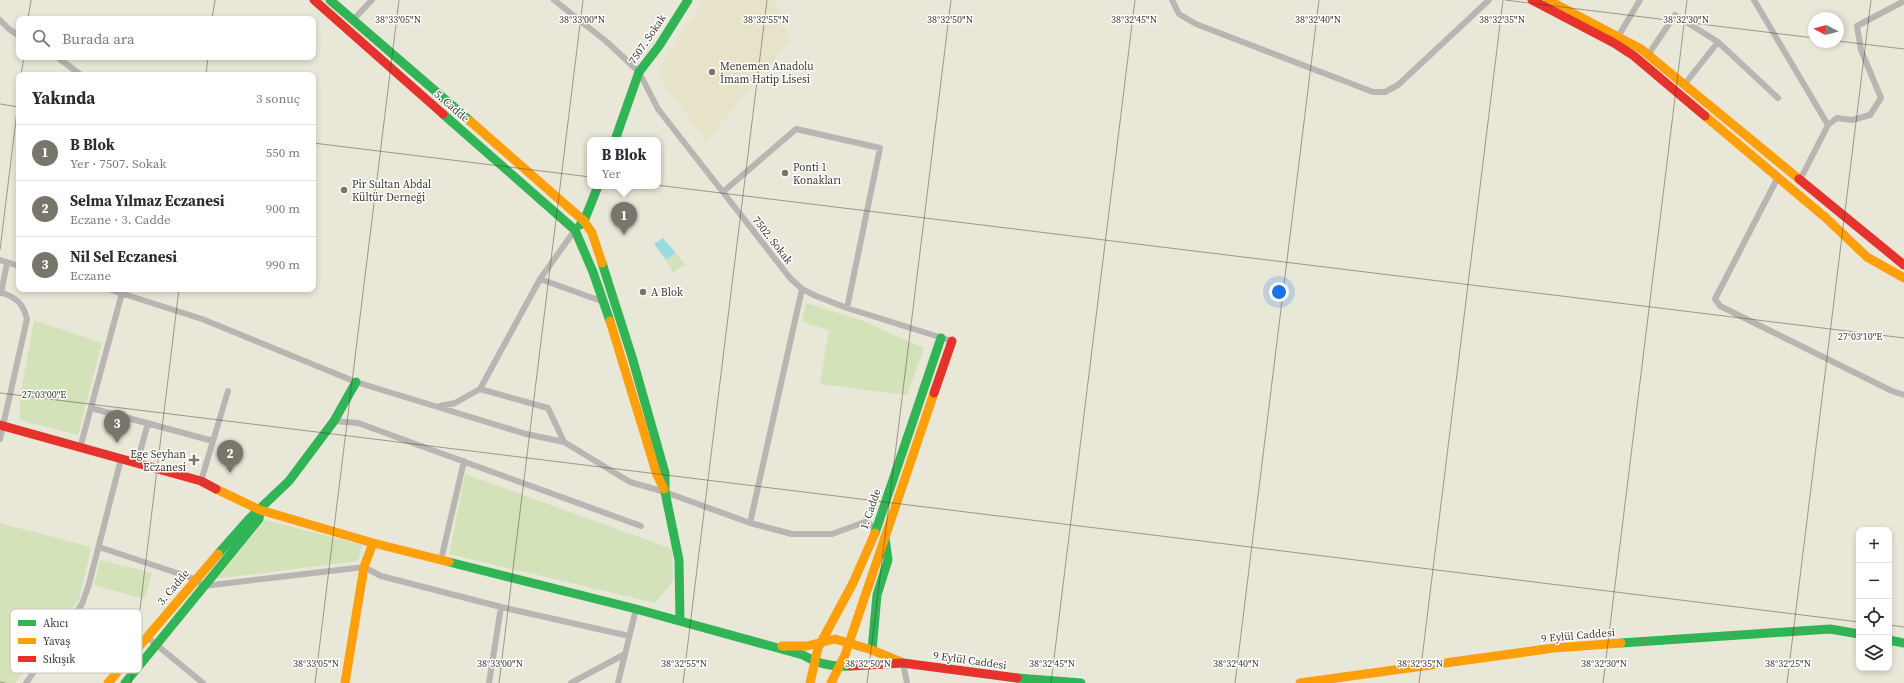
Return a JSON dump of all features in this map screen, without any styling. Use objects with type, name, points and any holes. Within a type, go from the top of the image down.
[{"type":"street","name":"5. Cadde","points":[[314,0],[575,230]]},
{"type":"street","points":[[330,0],[584,221],[592,233],[632,357],[665,473],[665,492],[679,560],[680,621]]},
{"type":"street","points":[[352,20],[372,0]]},
{"type":"street","name":"7502. Sokak","points":[[554,0],[607,42],[639,72],[658,109],[790,278],[802,289],[847,308],[952,341]]},
{"type":"street","name":"7507. Sokak","points":[[616,137],[639,72],[659,46],[688,0]]},
{"type":"street","points":[[1172,0],[1179,14],[1196,24],[1373,92],[1385,92],[1398,85],[1489,0]]},
{"type":"street","points":[[1532,0],[1648,55],[1904,265]]},
{"type":"street","points":[[1548,0],[1616,40],[1826,218],[1867,257],[1904,278]]},
{"type":"street","points":[[1616,40],[1640,0]]},
{"type":"street","points":[[1754,0],[1828,125]]},
{"type":"street","points":[[1800,180],[1828,125],[1837,118],[1852,120],[1870,115],[1881,98],[1862,50],[1857,26],[1904,1]]},
{"type":"street","points":[[1648,55],[1675,15],[1718,42],[1778,98]]},
{"type":"street","points":[[0,20],[8,29],[16,34]]},
{"type":"street","points":[[1684,85],[1718,42]]},
{"type":"street","points":[[61,60],[77,72]]},
{"type":"street","points":[[723,192],[796,129],[880,148],[847,308]]},
{"type":"street","points":[[1778,177],[1715,299],[1720,306],[1892,392],[1904,394]]},
{"type":"street","points":[[438,406],[455,403],[480,389],[540,279],[575,230],[584,221],[597,189]]},
{"type":"street","points":[[575,230],[585,250],[604,302],[620,349],[657,475],[665,492]]},
{"type":"street","points":[[0,260],[16,265]]},
{"type":"street","points":[[0,439],[27,319],[24,308],[15,297],[1,292],[7,262]]},
{"type":"street","points":[[540,279],[604,302]]},
{"type":"street","points":[[750,523],[802,289]]},
{"type":"street","points":[[118,292],[202,319],[356,382],[526,434],[564,442],[630,482],[665,492],[750,523],[792,534],[832,534],[865,522],[870,524],[876,531]]},
{"type":"street","points":[[80,448],[122,293]]},
{"type":"street","name":"1. Cadde","points":[[810,683],[814,662],[823,641],[853,583],[876,531],[941,338]]},
{"type":"street","points":[[832,683],[845,655],[952,341]]},
{"type":"street","name":"3. Cadde","points":[[142,643],[195,579],[288,481],[334,421],[356,382]]},
{"type":"street","points":[[480,389],[548,408],[564,442]]},
{"type":"street","points":[[201,481],[228,391]]},
{"type":"street","points":[[91,408],[213,441]]},
{"type":"street","points":[[334,421],[358,423],[641,526]]},
{"type":"street","points":[[137,463],[148,423]]},
{"type":"street","name":"9 Eylül Caddesi","points":[[2,425],[201,481],[260,510],[373,543],[636,609],[771,646],[803,656],[814,662],[839,667],[903,663]]},
{"type":"street","points":[[78,609],[82,604],[99,547],[121,459]]},
{"type":"street","points":[[441,560],[464,461]]},
{"type":"street","name":"3. Cadde","points":[[142,662],[259,519],[260,510]]},
{"type":"street","points":[[872,650],[877,595],[888,560],[885,538]]},
{"type":"street","points":[[345,683],[364,567],[373,543]]},
{"type":"street","points":[[99,547],[195,579],[204,586],[364,567],[381,576],[501,607],[629,636]]},
{"type":"street","points":[[489,683],[501,607]]},
{"type":"street","points":[[618,683],[636,609]]},
{"type":"street","name":"9 Eylül Caddesi","points":[[1300,683],[1554,648],[1830,628],[1856,633]]},
{"type":"street","points":[[147,637],[203,683]]},
{"type":"street","name":"9 Eylül Caddesi","points":[[771,646],[807,646],[835,639],[872,650],[903,663],[1001,680],[1081,683]]},
{"type":"street","points":[[1892,641],[1904,643]]},
{"type":"street","points":[[571,683],[625,654]]},
{"type":"street","points":[[903,663],[907,683]]},
{"type":"street","points":[[26,683],[33,673]]},
{"type":"street","name":"3. Cadde","points":[[108,683],[116,673]]},
{"type":"street","name":"3. Cadde","points":[[125,683],[133,673]]},
{"type":"shaded area","name":"Menemen Anadolu İmam Hatip Lisesi","points":[[704,0],[774,0],[791,41],[706,141],[665,86],[660,76],[660,67]]},
{"type":"green space","points":[[676,253],[685,264],[673,273],[666,260]]},
{"type":"green space","points":[[806,303],[863,321],[924,348],[907,395],[820,384],[829,330],[802,322]]},
{"type":"green space","points":[[34,320],[102,343],[78,435],[20,420],[20,398]]},
{"type":"green space","points":[[465,474],[672,549],[673,581],[655,603],[449,554]]},
{"type":"green space","points":[[265,520],[362,545],[358,561],[215,579]]},
{"type":"green space","points":[[0,523],[91,547],[79,600],[72,609],[10,609],[10,673],[23,673],[15,683],[0,683]]},
{"type":"green space","points":[[100,560],[152,573],[145,599],[94,585]]},
{"type":"water","points":[[663,238],[676,253],[666,260],[654,244]]},
{"type":"traffic: fast","points":[[330,0],[470,121]]},
{"type":"traffic: fast","points":[[616,137],[639,72],[659,46],[688,0]]},
{"type":"traffic: fast","points":[[443,114],[575,230],[593,272],[610,321]]},
{"type":"traffic: fast","points":[[580,225],[584,221],[597,189]]},
{"type":"traffic: fast","points":[[602,263],[632,357],[665,473],[665,492],[679,560],[680,621]]},
{"type":"traffic: fast","points":[[875,533],[941,338]]},
{"type":"traffic: fast","points":[[218,554],[249,519],[289,481],[334,421],[356,382]]},
{"type":"traffic: fast","points":[[142,662],[259,519],[260,510]]},
{"type":"traffic: fast","points":[[872,650],[877,595],[888,560],[885,538]]},
{"type":"traffic: fast","points":[[449,562],[636,609],[803,655],[814,661],[825,664],[850,666]]},
{"type":"traffic: fast","points":[[1621,643],[1830,629],[1856,633]]},
{"type":"traffic: fast","points":[[1892,641],[1904,643]]},
{"type":"traffic: fast","points":[[125,683],[133,673]]},
{"type":"traffic: fast","points":[[1017,678],[1081,683]]},
{"type":"traffic: slow","points":[[1548,0],[1641,49],[1799,179]]},
{"type":"traffic: slow","points":[[1705,116],[1826,218],[1867,257],[1904,278]]},
{"type":"traffic: slow","points":[[470,121],[584,221],[592,233],[602,263]]},
{"type":"traffic: slow","points":[[610,321],[657,475],[664,489]]},
{"type":"traffic: slow","points":[[831,683],[845,655],[934,393]]},
{"type":"traffic: slow","points":[[216,489],[260,510],[373,543],[449,562]]},
{"type":"traffic: slow","points":[[810,683],[818,648],[853,583],[875,533]]},
{"type":"traffic: slow","points":[[345,683],[364,567],[373,543]]},
{"type":"traffic: slow","points":[[142,643],[218,554]]},
{"type":"traffic: slow","points":[[782,646],[807,646],[835,639],[872,650],[901,662]]},
{"type":"traffic: slow","points":[[1300,683],[1554,648],[1621,643]]},
{"type":"traffic: slow","points":[[108,683],[117,673]]},
{"type":"traffic: jam","points":[[314,0],[443,114]]},
{"type":"traffic: jam","points":[[1532,0],[1614,43],[1634,56],[1705,116]]},
{"type":"traffic: jam","points":[[1799,179],[1904,265]]},
{"type":"traffic: jam","points":[[934,393],[952,341]]},
{"type":"traffic: jam","points":[[0,425],[201,481],[216,489]]},
{"type":"traffic: jam","points":[[850,666],[903,663],[1017,678]]},
{"type":"place","name":"Menemen Anadolu İmam Hatip Lisesi","points":[[712,72]]},
{"type":"place","name":"Ponti 1 Konakları","points":[[785,173]]},
{"type":"place","name":"Pir Sultan Abdal Kültür Derneği","points":[[344,190]]},
{"type":"place","name":"B Blok","points":[[624,235]]},
{"type":"place","name":"A Blok","points":[[643,292]]},
{"type":"place","name":"Nil Sel Eczanesi","points":[[117,443]]},
{"type":"place","name":"Ege Seyhan Eczanesi","points":[[194,460]]},
{"type":"place","name":"Selma Yılmaz Eczanesi","points":[[230,473]]}]
